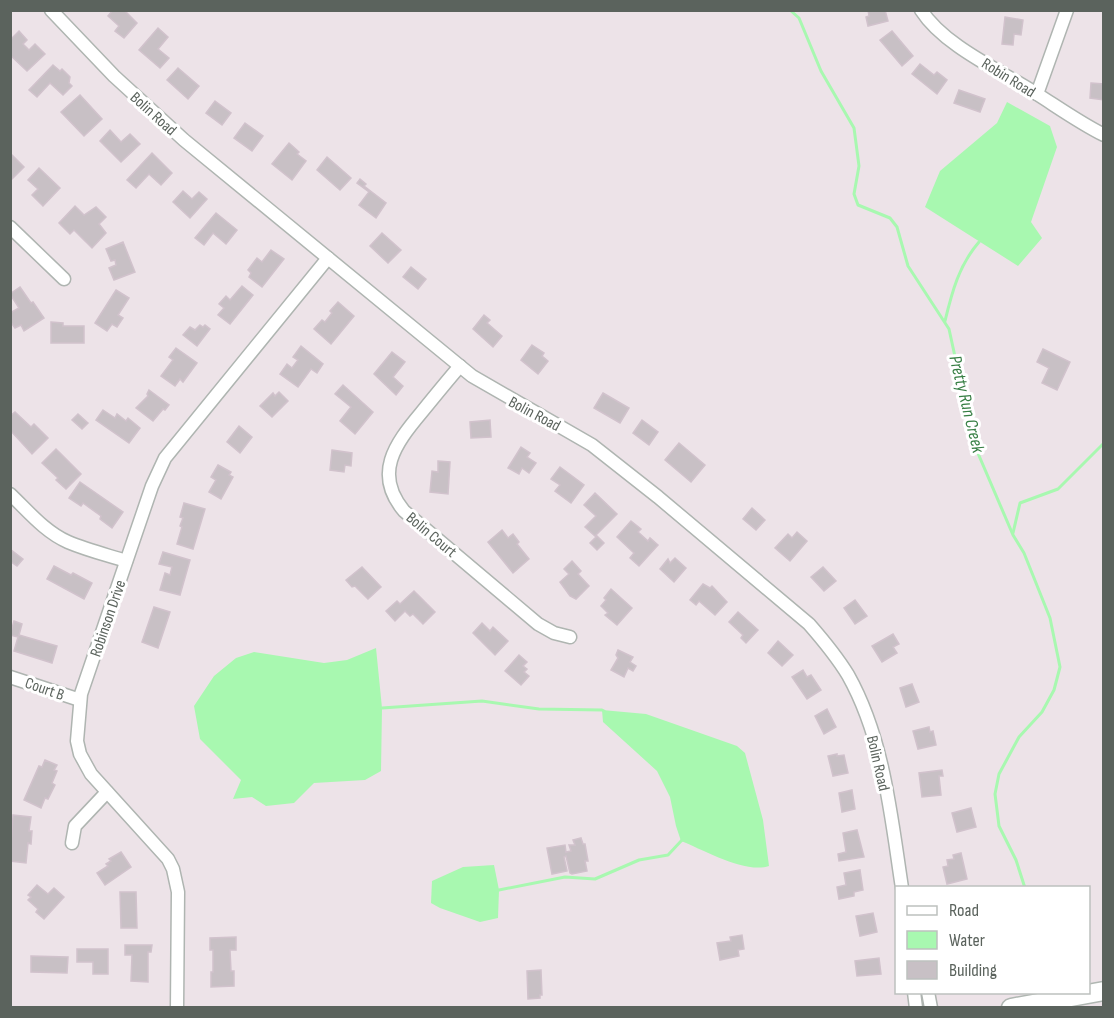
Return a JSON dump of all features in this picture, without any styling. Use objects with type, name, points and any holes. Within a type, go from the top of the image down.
[{"type":"main road","points":[[1011,1008],[1104,992]]},
{"type":"street","name":"Bolin Road","points":[[51,10],[114,76],[184,140],[460,366],[502,394],[592,445],[796,612],[823,640],[847,674],[857,693],[872,732],[882,772],[902,886]]},
{"type":"street","name":"Robin Road","points":[[921,10],[932,24],[951,41],[1104,135]]},
{"type":"street","points":[[1037,94],[1067,10]]},
{"type":"street","points":[[10,227],[64,279]]},
{"type":"street","name":"Robinson Drive","points":[[177,1008],[178,892],[173,869],[168,859],[91,774],[78,747],[77,725],[80,700],[152,486],[165,458],[328,258]]},
{"type":"street","name":"Bolin Court","points":[[460,366],[396,444],[389,472],[394,497],[404,511],[538,624],[554,633],[570,637]]},
{"type":"street","points":[[10,494],[34,518],[68,542],[126,561]]},
{"type":"street","name":"Court B","points":[[10,677],[80,700]]},
{"type":"street","points":[[72,843],[75,826],[107,792]]},
{"type":"water","points":[[1007,102],[1050,126],[1057,147],[1031,222],[1042,238],[1018,266],[925,207],[940,171],[997,123]]},
{"type":"water","points":[[376,648],[382,708],[381,771],[365,780],[314,783],[294,803],[266,806],[252,797],[233,799],[241,780],[200,739],[194,706],[214,676],[236,658],[254,652],[324,663],[347,660]]},
{"type":"water","points":[[602,710],[646,714],[737,746],[745,753],[763,820],[769,866],[759,868],[737,864],[681,841],[670,797],[657,771],[603,722]]},
{"type":"water","points":[[494,865],[499,890],[498,918],[480,922],[431,903],[432,881],[463,867]]},
{"type":"building","points":[[113,10],[124,10],[137,23],[124,38],[115,31],[119,26],[108,16]]},
{"type":"building","points":[[868,10],[885,10],[888,21],[868,26],[866,17],[869,16]]},
{"type":"building","points":[[1005,17],[1023,20],[1021,35],[1014,34],[1013,45],[1002,44]]},
{"type":"building","points":[[158,28],[168,37],[158,49],[169,58],[160,68],[139,50]]},
{"type":"building","points":[[19,31],[27,40],[23,44],[29,50],[35,44],[45,54],[27,71],[10,55],[10,40]]},
{"type":"building","points":[[892,31],[913,56],[902,66],[880,40]]},
{"type":"building","points":[[920,64],[934,75],[937,72],[947,80],[937,94],[912,74]]},
{"type":"building","points":[[53,65],[60,71],[62,69],[70,77],[69,83],[72,86],[63,95],[50,83],[37,97],[29,90]]},
{"type":"building","points":[[178,68],[199,86],[188,99],[167,80]]},
{"type":"building","points":[[1091,83],[1104,84],[1104,100],[1090,98]]},
{"type":"building","points":[[959,90],[985,99],[980,112],[954,103]]},
{"type":"building","points":[[80,95],[102,119],[84,136],[61,112]]},
{"type":"building","points":[[215,101],[231,113],[222,125],[206,113]]},
{"type":"building","points":[[245,123],[263,136],[252,151],[234,138]]},
{"type":"building","points":[[110,130],[121,142],[130,134],[140,144],[121,162],[100,141]]},
{"type":"building","points":[[289,143],[306,161],[292,180],[272,164]]},
{"type":"building","points":[[10,153],[24,167],[12,179],[10,177]]},
{"type":"building","points":[[152,153],[172,173],[161,185],[149,174],[136,188],[127,180]]},
{"type":"building","points":[[327,157],[351,178],[340,190],[317,170]]},
{"type":"building","points":[[39,168],[60,188],[43,206],[32,195],[38,189],[28,180]]},
{"type":"building","points":[[360,179],[366,184],[364,186],[386,203],[376,218],[359,205],[369,192],[357,183]]},
{"type":"building","points":[[183,191],[192,199],[199,192],[207,199],[190,218],[173,202]]},
{"type":"building","points":[[75,206],[84,215],[96,207],[106,217],[99,224],[106,233],[92,248],[74,230],[70,234],[59,223]]},
{"type":"building","points":[[216,213],[237,230],[226,244],[213,233],[204,245],[195,238]]},
{"type":"building","points":[[382,233],[401,250],[388,263],[370,246]]},
{"type":"building","points":[[123,242],[135,272],[114,280],[109,268],[116,265],[115,260],[111,261],[106,249]]},
{"type":"building","points":[[271,250],[284,259],[262,287],[249,277],[251,273],[248,270],[257,258],[262,262]]},
{"type":"building","points":[[411,267],[426,279],[418,289],[403,277]]},
{"type":"building","points":[[242,286],[253,295],[230,324],[218,315],[224,308],[219,304],[226,296],[230,300]]},
{"type":"building","points":[[20,287],[44,318],[24,331],[21,325],[15,328],[10,321],[10,313],[19,308],[10,294]]},
{"type":"building","points":[[116,290],[129,298],[118,315],[123,318],[117,327],[112,324],[107,331],[95,323]]},
{"type":"building","points":[[338,302],[354,316],[331,344],[314,329],[322,320],[325,322],[332,313],[330,311]]},
{"type":"building","points":[[484,315],[490,320],[487,323],[502,336],[493,347],[473,329]]},
{"type":"building","points":[[51,322],[63,323],[63,326],[84,326],[84,343],[51,343]]},
{"type":"building","points":[[200,325],[203,327],[205,325],[210,329],[197,346],[183,335],[190,327],[195,330]]},
{"type":"building","points":[[532,345],[544,353],[542,356],[548,361],[538,374],[521,360]]},
{"type":"building","points":[[301,346],[323,364],[317,373],[311,369],[298,387],[280,374],[287,364],[292,368],[298,360],[293,357]]},
{"type":"building","points":[[176,348],[197,363],[183,382],[180,379],[175,386],[161,376],[173,360],[169,357]]},
{"type":"building","points":[[1043,349],[1070,362],[1057,390],[1042,383],[1049,368],[1037,362]]},
{"type":"building","points":[[392,352],[405,362],[393,377],[403,386],[396,395],[374,374]]},
{"type":"building","points":[[343,385],[373,412],[355,434],[340,421],[351,407],[335,394]]},
{"type":"building","points":[[149,390],[169,405],[153,421],[136,408],[148,396]]},
{"type":"building","points":[[279,392],[288,401],[272,417],[260,406],[273,393],[275,396]]},
{"type":"building","points":[[603,393],[629,408],[620,423],[594,408]]},
{"type":"building","points":[[103,410],[115,418],[117,414],[126,421],[128,418],[140,428],[129,443],[96,420]]},
{"type":"building","points":[[15,412],[31,427],[34,424],[48,438],[32,454],[10,430],[10,416]]},
{"type":"building","points":[[78,414],[88,423],[82,429],[72,420]]},
{"type":"building","points":[[490,420],[491,437],[471,438],[470,422]]},
{"type":"building","points":[[642,420],[658,432],[649,445],[633,433]]},
{"type":"building","points":[[239,426],[252,437],[240,453],[227,442]]},
{"type":"building","points":[[679,443],[705,465],[691,482],[665,460]]},
{"type":"building","points":[[521,447],[530,453],[527,457],[536,463],[529,473],[522,468],[519,474],[508,468]]},
{"type":"building","points":[[56,449],[81,474],[66,489],[42,463]]},
{"type":"building","points":[[332,450],[352,453],[351,466],[345,465],[344,472],[330,470]]},
{"type":"building","points":[[438,461],[450,462],[448,494],[430,492],[432,471],[438,472]]},
{"type":"building","points":[[218,465],[231,472],[229,475],[233,477],[221,499],[209,492],[216,480],[211,477]]},
{"type":"building","points":[[560,467],[584,485],[571,503],[555,491],[560,485],[551,479]]},
{"type":"building","points":[[80,482],[123,512],[112,528],[100,519],[101,516],[83,503],[81,506],[69,498]]},
{"type":"building","points":[[595,493],[617,514],[596,535],[604,543],[597,550],[590,543],[596,537],[585,527],[596,516],[584,505]]},
{"type":"building","points":[[184,503],[205,509],[193,549],[177,544],[182,527],[180,526],[183,518],[180,517]]},
{"type":"building","points":[[752,508],[765,520],[756,530],[743,519]]},
{"type":"building","points":[[631,521],[641,529],[638,532],[648,541],[650,538],[658,545],[639,566],[630,558],[634,553],[617,537]]},
{"type":"building","points":[[502,530],[508,538],[513,534],[519,542],[517,544],[529,559],[513,573],[488,542]]},
{"type":"building","points":[[797,532],[807,541],[790,561],[775,548],[788,534],[792,538]]},
{"type":"building","points":[[10,549],[23,559],[17,566],[10,561]]},
{"type":"building","points":[[163,552],[190,560],[180,595],[160,590],[165,573],[170,575],[172,567],[159,564]]},
{"type":"building","points":[[675,558],[686,568],[674,582],[660,569],[668,559],[670,563]]},
{"type":"building","points":[[572,561],[581,571],[578,574],[589,586],[576,599],[570,596],[560,582],[569,574],[564,569]]},
{"type":"building","points":[[54,566],[92,583],[84,599],[47,579]]},
{"type":"building","points":[[362,567],[381,587],[368,599],[346,580]]},
{"type":"building","points":[[823,567],[836,581],[824,591],[811,577]]},
{"type":"building","points":[[703,584],[710,588],[712,586],[727,602],[715,615],[699,601],[696,605],[690,600]]},
{"type":"building","points":[[611,589],[632,608],[617,625],[605,615],[608,613],[601,606]]},
{"type":"building","points":[[414,591],[435,612],[423,624],[413,614],[410,616],[405,611],[395,621],[386,611],[397,601],[400,604]]},
{"type":"building","points":[[855,600],[867,616],[855,624],[844,608]]},
{"type":"building","points":[[154,607],[170,612],[158,648],[142,642]]},
{"type":"building","points":[[738,612],[758,630],[746,643],[741,638],[743,635],[729,622]]},
{"type":"building","points":[[14,621],[22,624],[19,635],[57,646],[52,663],[14,651],[18,637],[10,635]]},
{"type":"building","points":[[482,623],[490,631],[493,627],[508,641],[495,655],[473,633]]},
{"type":"building","points":[[893,634],[899,644],[893,647],[897,653],[882,662],[872,646]]},
{"type":"building","points":[[778,641],[793,655],[782,666],[768,653]]},
{"type":"building","points":[[618,650],[633,657],[630,662],[636,666],[633,671],[628,668],[624,677],[611,670],[618,658],[616,655]]},
{"type":"building","points":[[519,655],[527,662],[523,666],[527,669],[524,672],[529,676],[521,685],[505,671]]},
{"type":"building","points":[[803,670],[807,677],[811,675],[821,690],[807,699],[792,677]]},
{"type":"building","points":[[912,684],[919,702],[906,707],[900,688]]},
{"type":"building","points":[[827,709],[836,727],[824,734],[815,716]]},
{"type":"building","points":[[929,727],[930,732],[933,731],[936,745],[918,749],[913,731]]},
{"type":"building","points":[[837,754],[837,756],[844,755],[848,773],[833,776],[828,756]]},
{"type":"building","points":[[45,760],[57,765],[54,770],[57,771],[52,783],[55,785],[41,808],[24,800],[39,766],[42,767]]},
{"type":"building","points":[[942,770],[943,776],[939,776],[941,795],[922,797],[919,773]]},
{"type":"building","points":[[852,790],[855,809],[842,812],[839,793]]},
{"type":"building","points":[[971,808],[976,827],[957,832],[952,813]]},
{"type":"building","points":[[13,815],[31,817],[29,831],[32,831],[31,844],[28,843],[26,863],[10,861]]},
{"type":"building","points":[[857,830],[864,857],[839,861],[838,854],[846,852],[843,833]]},
{"type":"building","points":[[581,838],[585,844],[587,871],[570,873],[566,856],[564,857],[567,871],[552,874],[547,848],[565,845],[566,852],[571,851],[569,845],[575,845],[573,840]]},
{"type":"building","points":[[121,852],[131,867],[105,885],[97,873],[108,866],[106,864],[111,861],[109,859]]},
{"type":"building","points":[[961,853],[967,879],[947,884],[943,867],[948,866],[947,860],[954,859],[953,855]]},
{"type":"building","points":[[860,870],[863,890],[854,892],[854,896],[839,899],[837,887],[846,885],[844,873]]},
{"type":"building","points":[[37,885],[48,894],[54,888],[64,897],[44,919],[36,912],[38,909],[28,900],[31,897],[28,895]]},
{"type":"building","points":[[120,892],[136,892],[137,928],[121,928]]},
{"type":"building","points":[[873,913],[877,932],[860,936],[856,916]]},
{"type":"building","points":[[742,935],[744,949],[738,950],[739,956],[720,960],[717,943],[731,941],[730,937]]},
{"type":"building","points":[[236,937],[236,950],[230,950],[234,986],[211,987],[213,950],[210,950],[210,938]]},
{"type":"building","points":[[125,945],[152,945],[151,952],[148,952],[148,982],[131,981],[132,955],[125,955]]},
{"type":"building","points":[[77,949],[108,949],[108,974],[93,974],[93,962],[77,962]]},
{"type":"building","points":[[31,956],[68,957],[67,973],[31,972]]},
{"type":"building","points":[[879,958],[881,974],[857,976],[855,961]]},
{"type":"building","points":[[541,970],[542,995],[540,998],[528,999],[527,971]]},
{"type":"waterway","name":"Pretty Run Creek","points":[[790,10],[799,18],[821,71],[854,128],[859,166],[854,194],[858,205],[890,218],[897,227],[908,266],[949,329],[974,444],[1013,535],[1024,553],[1050,618],[1060,667],[1054,690],[1042,712],[1019,737],[999,774],[995,794],[999,826],[1016,860],[1024,886]]},
{"type":"waterway","points":[[945,321],[961,269],[979,242]]},
{"type":"waterway","points":[[1013,533],[1020,503],[1058,489],[1104,443]]},
{"type":"waterway","points":[[382,708],[482,701],[539,709],[604,711]]},
{"type":"waterway","points":[[499,890],[565,877],[595,879],[639,860],[668,855],[682,840]]}]
